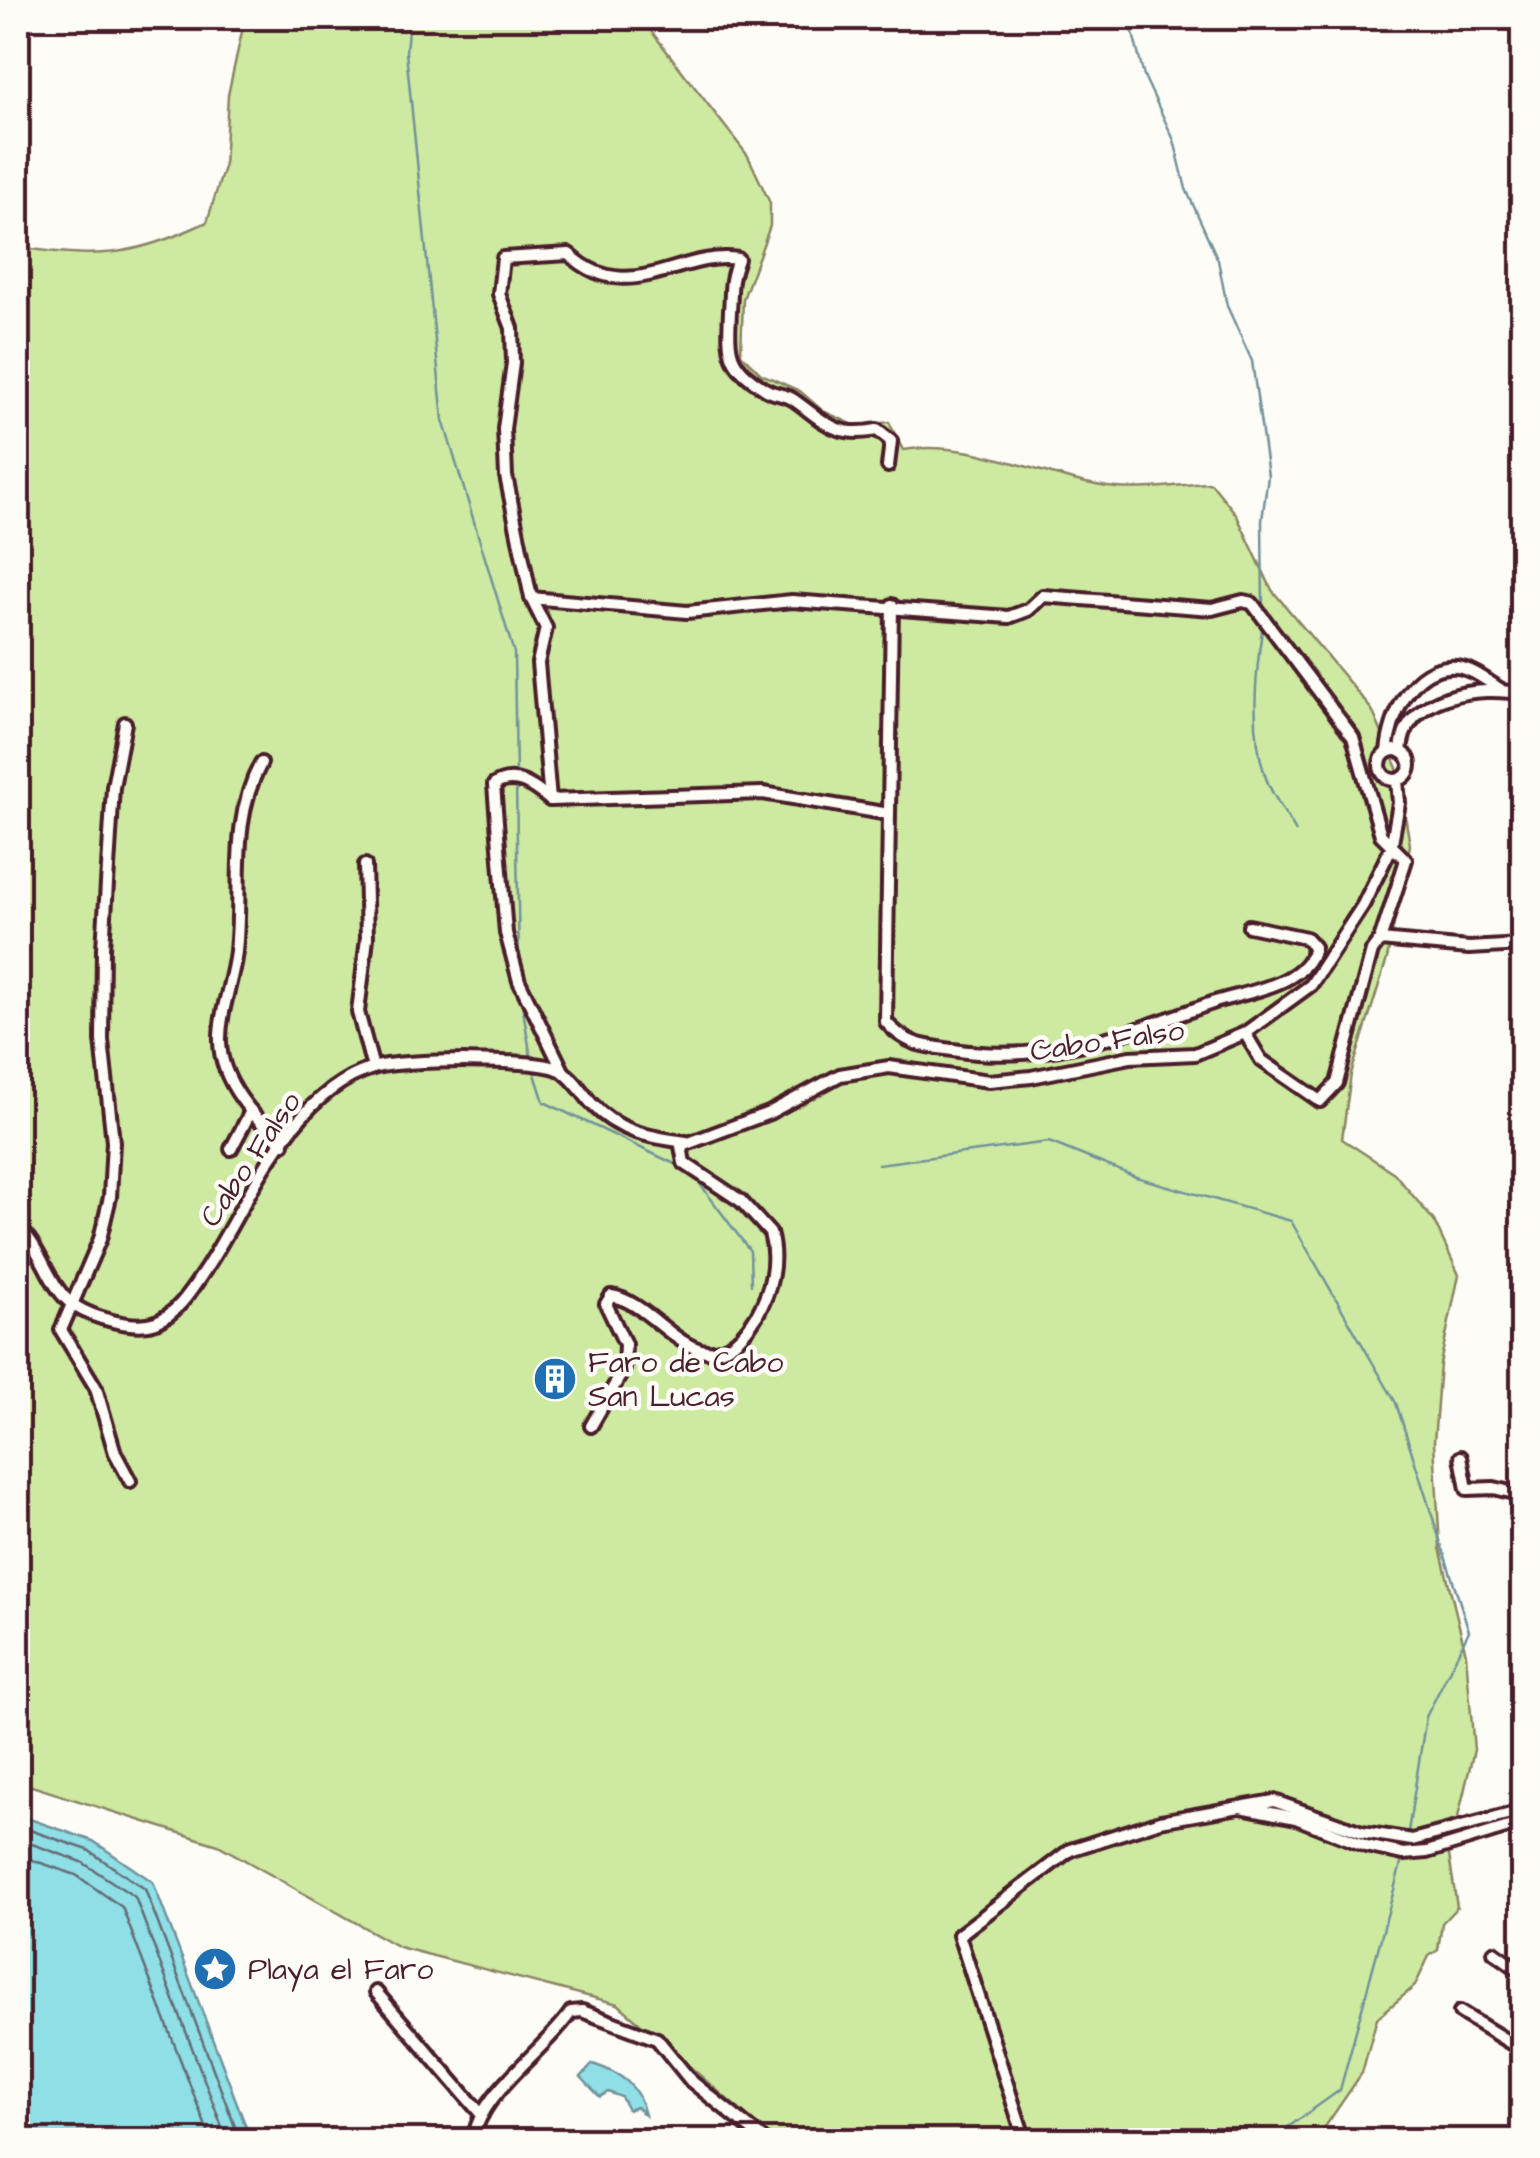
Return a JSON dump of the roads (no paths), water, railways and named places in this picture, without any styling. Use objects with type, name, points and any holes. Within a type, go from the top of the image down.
[{"type":"street","points":[[550,800],[538,662],[546,628],[531,598],[506,476],[504,429],[513,363],[512,328],[499,294],[502,258],[568,254],[590,274],[627,276],[661,275],[724,256],[738,258],[728,289],[728,352],[744,374],[770,392],[792,398],[810,416],[855,434],[878,430],[892,440],[888,466]]},
{"type":"street","points":[[531,598],[687,612],[792,601],[1009,616],[1028,610],[1043,596],[1212,608],[1243,601],[1252,603],[1353,737],[1374,818],[1391,848],[1406,860],[1367,970],[1337,1084],[1330,1096],[1320,1101],[1288,1082],[1261,1060],[1245,1033]]},
{"type":"street","points":[[892,605],[886,1022],[904,1042],[977,1054],[1060,1052],[1256,990],[1300,971],[1311,959],[1314,947],[1306,938],[1249,926]]},
{"type":"street","points":[[1397,780],[1382,772],[1381,759],[1388,752],[1394,716],[1418,682],[1444,668],[1459,667],[1500,689]]},
{"type":"street","points":[[1478,674],[1478,692]]},
{"type":"street","points":[[1391,848],[1399,804],[1397,780],[1409,767],[1401,752],[1410,726],[1434,703],[1460,692],[1500,689],[1522,694]]},
{"type":"street","points":[[1394,716],[1410,726]]},
{"type":"street","points":[[125,723],[113,788],[103,948],[102,1040],[113,1142],[110,1197],[100,1239],[61,1330],[96,1388],[116,1453],[130,1481]]},
{"type":"street","points":[[1388,752],[1401,752]]},
{"type":"street","points":[[261,763],[248,786],[240,836],[236,951],[220,1043],[235,1088],[250,1113],[283,1144]]},
{"type":"street","points":[[563,1071],[520,981],[506,933],[494,785],[505,778],[516,780],[532,785],[550,800],[763,793],[889,814]]},
{"type":"street","name":"Cabo Falso","points":[[74,1306],[112,1321],[155,1322],[186,1298],[283,1144],[318,1100],[374,1068],[429,1059],[498,1065],[535,1062],[563,1071],[604,1116],[641,1136],[686,1142],[769,1113],[840,1076],[889,1067],[989,1081],[1130,1057],[1195,1054],[1245,1033],[1311,985],[1363,904],[1391,848]]},
{"type":"street","points":[[365,865],[366,938],[358,1012],[374,1068]]},
{"type":"street","points":[[1380,940],[1469,948],[1522,945]]},
{"type":"street","points":[[535,1062],[547,1050],[548,1041]]},
{"type":"street","points":[[231,1149],[250,1113]]},
{"type":"street","points":[[591,1426],[624,1369],[625,1344],[606,1304],[610,1296],[653,1319],[678,1342],[708,1348],[727,1347],[742,1338],[767,1297],[772,1270],[770,1233],[740,1200],[684,1163],[680,1150],[686,1142]]},
{"type":"street","points":[[18,1227],[74,1306]]},
{"type":"street","points":[[1460,1457],[1467,1489],[1522,1495]]},
{"type":"street","points":[[1024,2137],[959,1934],[1070,1850],[1160,1822],[1274,1801],[1385,1837],[1423,1839],[1522,1811]]},
{"type":"street","points":[[1240,1807],[1256,1814],[1296,1818],[1384,1850],[1428,1852],[1522,1823]]},
{"type":"street","points":[[1384,1850],[1385,1837]]},
{"type":"street","points":[[1423,1839],[1428,1852]]},
{"type":"street","points":[[1494,1952],[1522,1972]]},
{"type":"street","points":[[376,1992],[482,2116]]},
{"type":"street","points":[[474,2140],[475,2127],[482,2116],[571,2012],[582,2011],[657,2039],[711,2100],[764,2140]]},
{"type":"street","points":[[1460,2012],[1522,2050]]},
{"type":"water","points":[[18,1815],[93,1841],[153,1882],[251,2140],[18,2140]]},
{"type":"water","points":[[593,2064],[627,2082],[638,2095],[645,2115],[636,2107],[628,2110],[621,2097],[608,2092],[600,2097],[581,2077]]},
{"type":"waterway","points":[[409,18],[406,52],[443,420],[514,653],[516,775]]},
{"type":"waterway","points":[[1129,18],[1144,76],[1174,140],[1186,189],[1218,260],[1227,306],[1252,361],[1268,476],[1262,520],[1263,610]]},
{"type":"waterway","points":[[1263,623],[1256,680],[1257,740],[1269,785],[1296,832]]},
{"type":"waterway","points":[[516,783],[519,964]]},
{"type":"waterway","points":[[520,992],[531,1058]]},
{"type":"waterway","points":[[534,1071],[544,1102],[679,1166]]},
{"type":"waterway","points":[[878,1164],[1049,1142],[1136,1177],[1291,1221],[1396,1403],[1469,1631],[1426,1717],[1408,1832]]},
{"type":"waterway","points":[[694,1176],[750,1251],[751,1285]]},
{"type":"waterway","points":[[1270,2140],[1340,2090],[1402,1860]]},
{"type":"place","name":"Faro de Cabo San Lucas","points":[[555,1379]]},
{"type":"place","name":"Playa el Faro","points":[[215,1969]]}]
